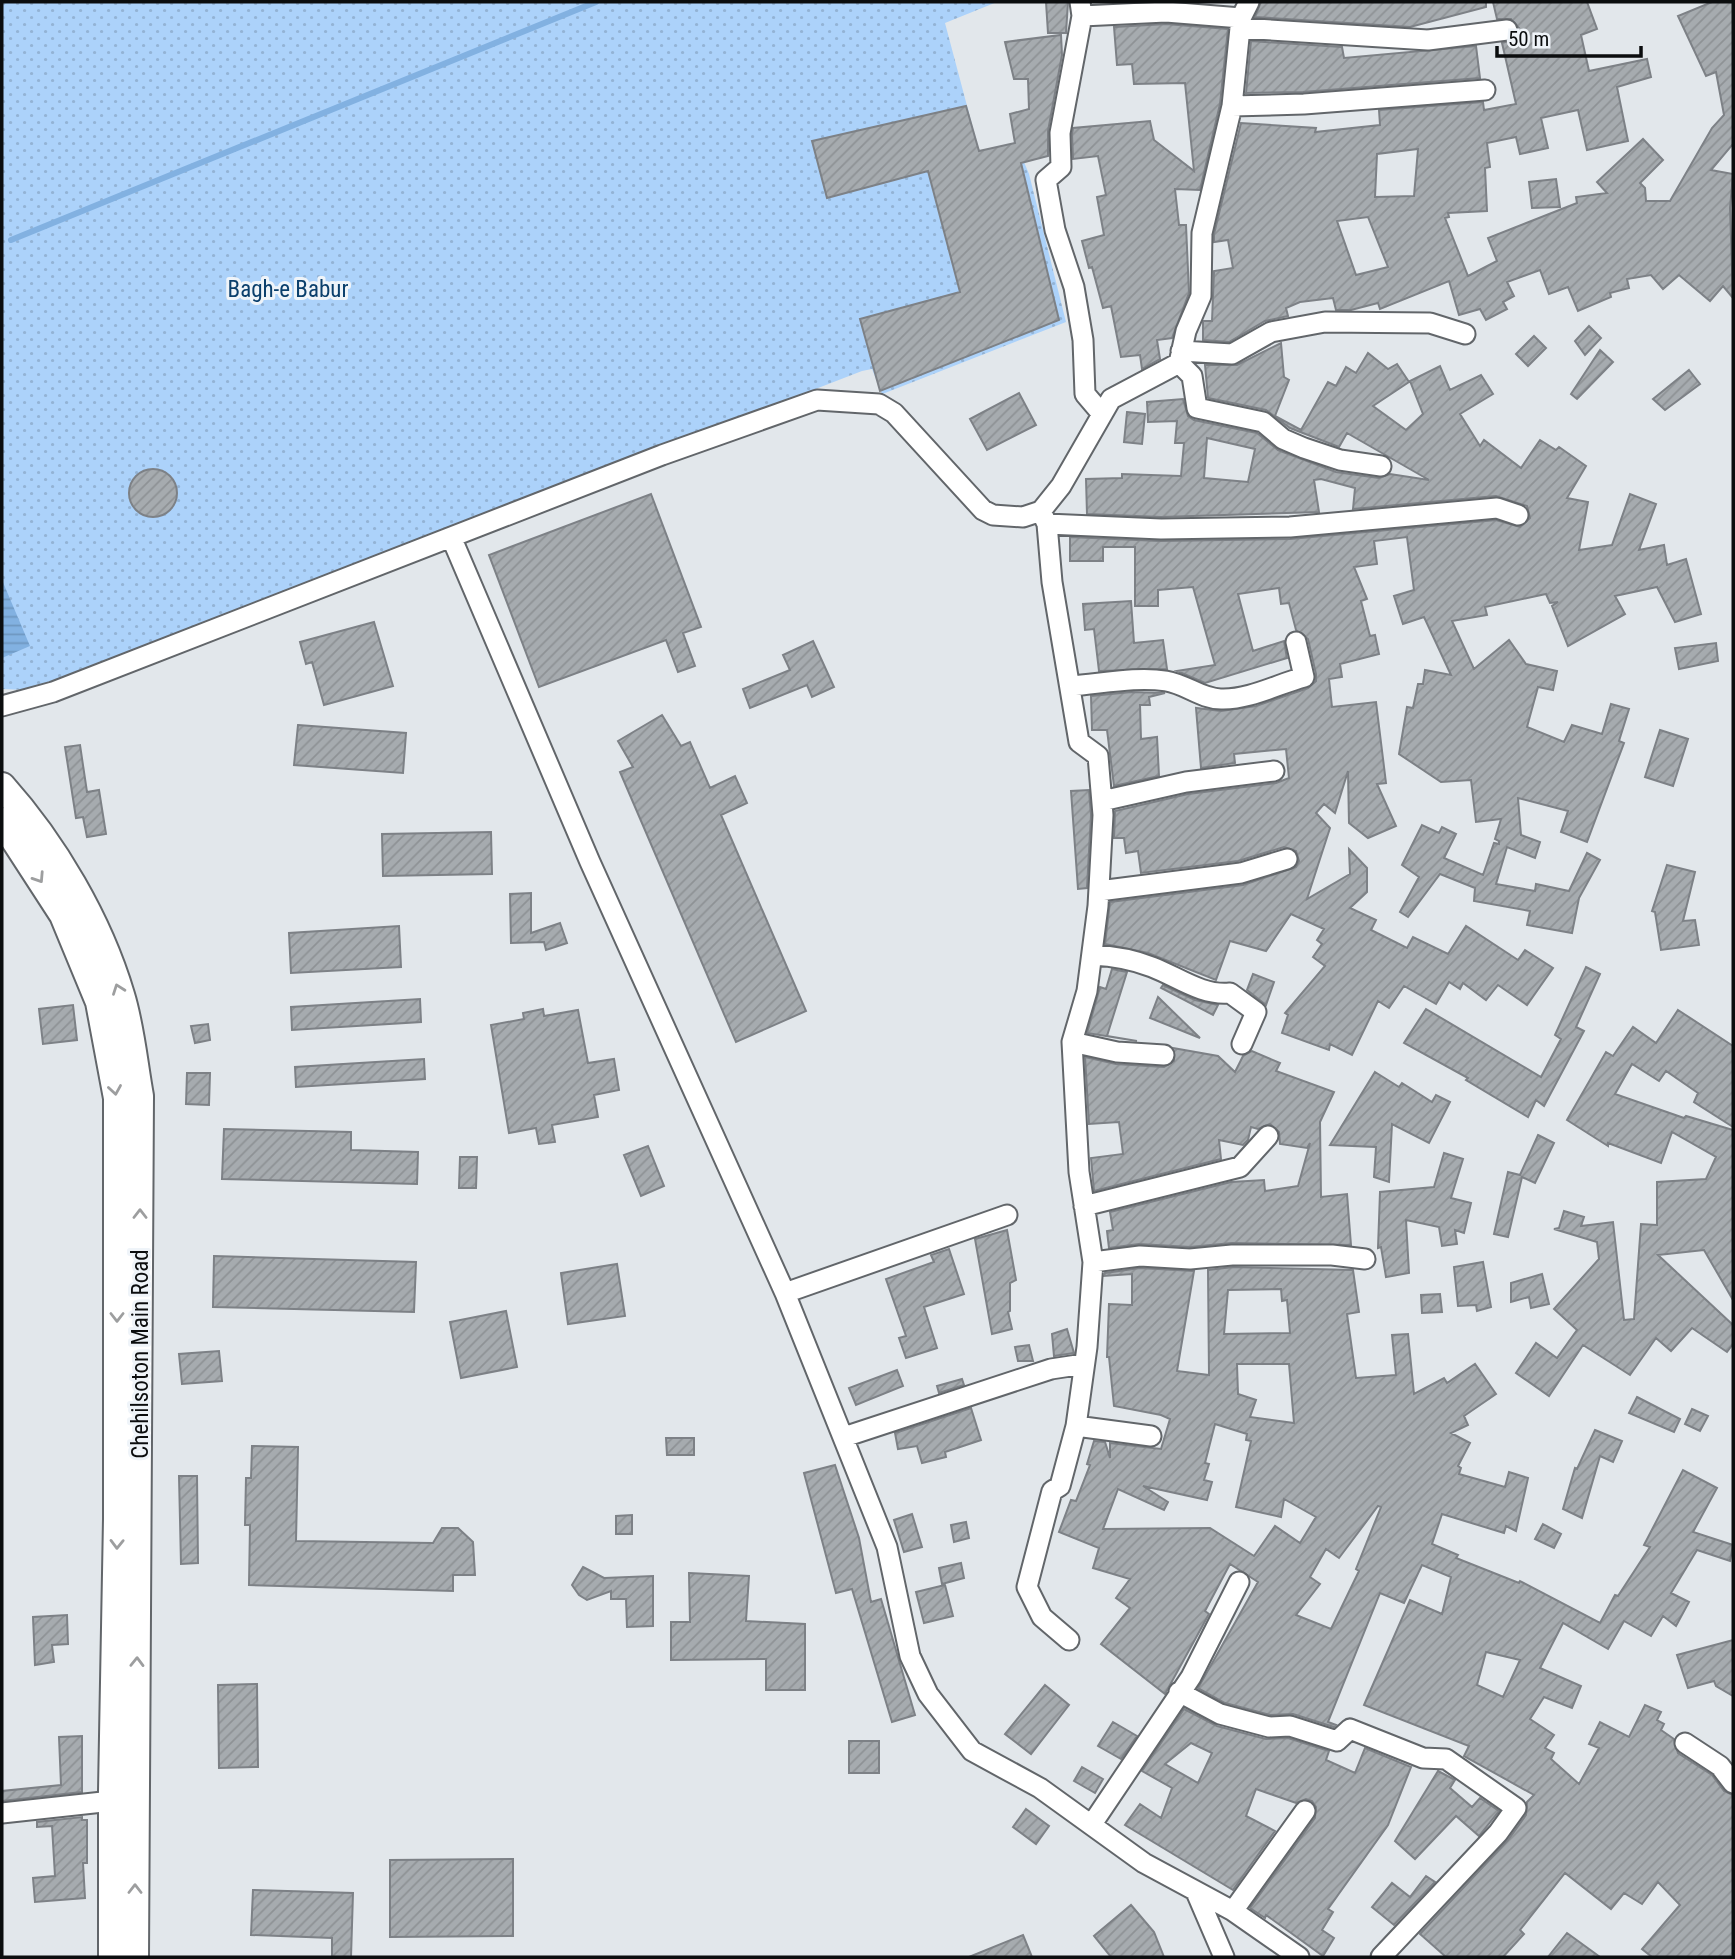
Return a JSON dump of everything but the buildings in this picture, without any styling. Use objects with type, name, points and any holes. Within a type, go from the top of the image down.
[{"type":"main road","name":"Chehilsoton Main Road","points":[[2,786],[23,810],[84,905],[121,995],[140,1096],[135,1957]]},
{"type":"main road","name":"Chehilsoton Main Road","points":[[2,821],[69,928],[99,1002],[117,1098],[117,1519],[112,1957]]},
{"type":"street","points":[[1102,414],[1085,394],[1078,314],[1055,230],[1046,180],[1061,167],[1060,133],[1081,9],[1243,16],[1428,40],[1507,30]]},
{"type":"street","points":[[1180,357],[1201,296],[1202,233],[1231,106],[1243,16]]},
{"type":"street","points":[[1231,106],[1304,104],[1485,90]]},
{"type":"street","points":[[1069,1640],[1042,1617],[1027,1587],[1052,1491],[1060,1486],[1076,1426],[1084,1364],[1093,1262],[1084,1206],[1072,1042],[1087,991],[1099,891],[1102,801],[1098,756],[1079,742],[1044,517],[1111,398],[1180,357],[1232,354],[1270,332],[1325,322],[1430,323],[1465,334]]},
{"type":"street","points":[[1180,357],[1192,376],[1197,408],[1263,422],[1283,439],[1340,460],[1381,466]]},
{"type":"street","points":[[2,706],[53,692],[452,539],[662,455],[817,400],[879,404],[894,413],[983,510],[993,516],[1044,517],[1161,529],[1277,527],[1497,508],[1518,515]]},
{"type":"street","points":[[452,539],[590,862],[785,1293],[887,1547],[910,1656],[928,1694],[972,1752],[1040,1788],[1144,1863],[1233,1912],[1298,1957]]},
{"type":"street","points":[[1070,686],[1162,680],[1185,684],[1201,695],[1221,699],[1243,696],[1304,677],[1296,642]]},
{"type":"street","points":[[1102,801],[1186,782],[1274,771]]},
{"type":"street","points":[[1099,891],[1241,873],[1287,859]]},
{"type":"street","points":[[1091,955],[1115,956],[1149,965],[1212,995],[1230,993],[1256,1012],[1242,1044]]},
{"type":"street","points":[[1072,1042],[1116,1052],[1164,1055]]},
{"type":"street","points":[[1084,1206],[1240,1167],[1268,1136]]},
{"type":"street","points":[[785,1293],[1007,1215]]},
{"type":"street","points":[[1093,1262],[1140,1256],[1190,1259],[1233,1255],[1332,1255],[1365,1259]]},
{"type":"street","points":[[844,1437],[1051,1369],[1084,1364]]},
{"type":"street","points":[[1076,1426],[1151,1436]]},
{"type":"street","points":[[1092,1824],[1191,1677],[1239,1582]]},
{"type":"street","points":[[1179,1692],[1220,1714],[1269,1727],[1290,1726],[1337,1741],[1350,1729],[1423,1758],[1446,1759],[1516,1808],[1498,1833],[1381,1957]]},
{"type":"street","points":[[1685,1743],[1720,1766],[1733,1783]]},
{"type":"street","points":[[2,1813],[112,1801]]},
{"type":"street","points":[[1233,1912],[1305,1811]]},
{"type":"street","points":[[1196,1892],[1224,1957]]},
{"type":"green space","name":"Bagh-e Babur","points":[[2,2],[997,2],[945,23],[979,151],[1016,143],[1029,174],[1066,322],[882,394],[872,369],[862,371],[69,679],[26,690],[2,689]]},
{"type":"shaded area","points":[[2,580],[30,646],[2,658]]},
{"type":"waterway","points":[[11,240],[596,2]]}]
